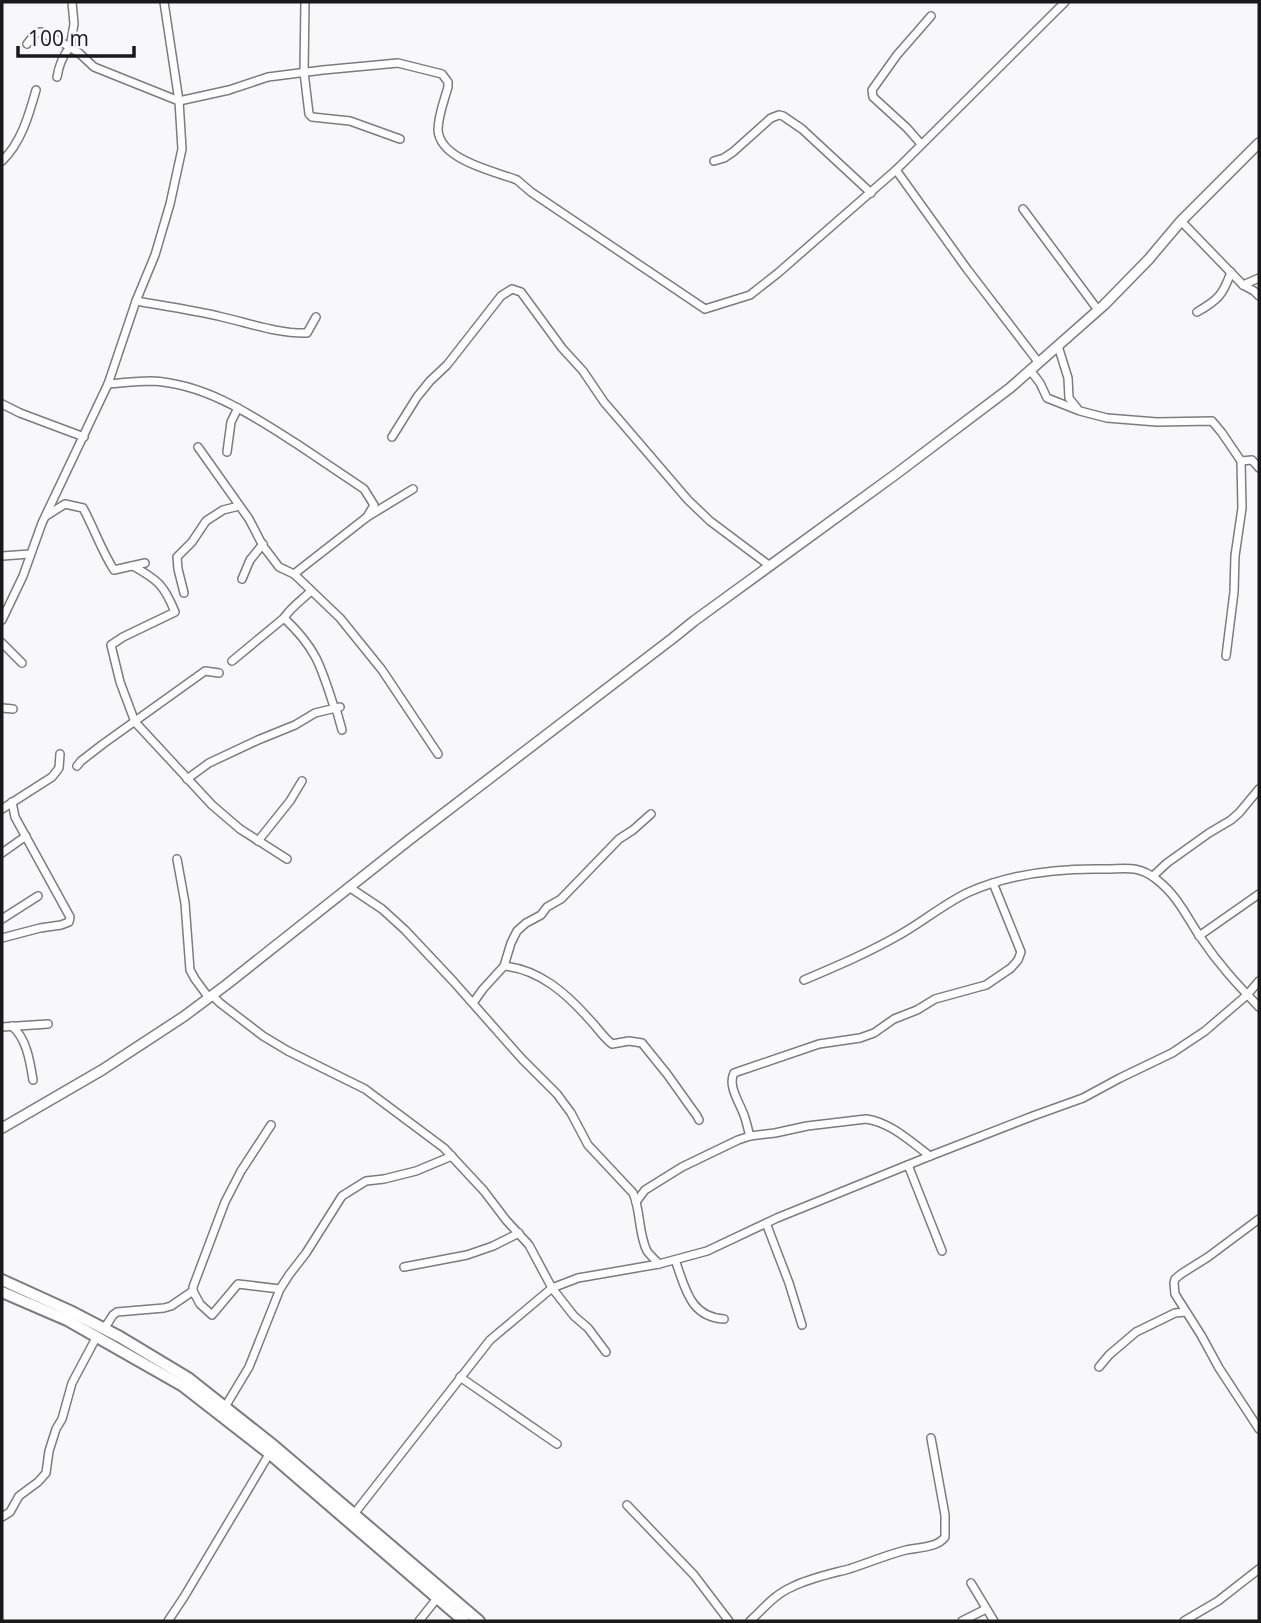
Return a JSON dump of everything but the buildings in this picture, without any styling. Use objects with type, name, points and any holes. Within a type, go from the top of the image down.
[{"type":"main road","points":[[2,1280],[70,1311],[183,1385],[272,1450],[354,1514],[440,1593],[464,1621]]},
{"type":"main road","points":[[2,1292],[101,1332],[188,1378],[440,1593],[480,1621]]},
{"type":"street","points":[[57,77],[59,64],[70,47],[74,24],[72,2]]},
{"type":"street","points":[[2,620],[23,576],[45,516],[108,384],[136,301],[155,255],[170,204],[182,149],[179,101],[164,2]]},
{"type":"street","points":[[305,2],[304,72],[310,116],[350,121],[400,139]]},
{"type":"street","points":[[27,44],[36,33],[41,32],[70,47],[94,67],[179,101],[229,90],[268,77],[398,62],[442,74],[448,87],[438,132],[444,144],[459,159],[523,184],[705,309],[750,295],[761,288],[896,170],[1065,2]]},
{"type":"street","points":[[921,144],[872,93],[897,55],[930,16]]},
{"type":"street","points":[[2,161],[17,143],[36,90]]},
{"type":"street","points":[[714,161],[733,152],[766,122],[779,115],[802,129],[871,193]]},
{"type":"street","points":[[2,1128],[102,1070],[183,1017],[694,621],[897,474],[1010,388],[1098,310],[1259,143]]},
{"type":"street","points":[[896,170],[1038,363]]},
{"type":"street","points":[[1023,209],[1098,310]]},
{"type":"street","points":[[1181,221],[1243,285],[1257,293],[1259,278]]},
{"type":"street","points":[[1197,312],[1211,304],[1224,291],[1231,272]]},
{"type":"street","points":[[1243,285],[1259,278]]},
{"type":"street","points":[[392,437],[430,381],[447,365],[501,296],[508,290],[515,289],[529,301],[604,402],[688,500],[710,521],[770,565]]},
{"type":"street","points":[[136,301],[300,333],[307,332],[316,317]]},
{"type":"street","points":[[1058,346],[1068,378],[1069,398],[1080,411]]},
{"type":"street","points":[[1030,370],[1048,398],[1080,411],[1107,418],[1157,422],[1212,421],[1222,432],[1241,461],[1242,508],[1226,656]]},
{"type":"street","points":[[108,384],[150,381],[178,385],[208,394],[238,408],[268,424],[364,489],[374,505],[368,517]]},
{"type":"street","points":[[2,404],[20,414],[84,437]]},
{"type":"street","points":[[227,452],[232,422],[238,408]]},
{"type":"street","points":[[198,447],[279,566],[294,574],[340,618],[382,670],[438,754]]},
{"type":"street","points":[[1241,461],[1252,460],[1259,468]]},
{"type":"street","points":[[294,574],[368,517],[413,489]]},
{"type":"street","points":[[45,516],[65,504],[83,508],[114,570],[145,563]]},
{"type":"street","points":[[184,593],[177,558],[206,522],[223,510],[239,506]]},
{"type":"street","points":[[242,579],[250,560],[262,544]]},
{"type":"street","points":[[2,556],[30,554]]},
{"type":"street","points":[[133,566],[156,579],[170,599],[175,612],[111,645],[120,682],[135,722],[212,805],[240,830],[287,859]]},
{"type":"street","points":[[232,662],[311,591]]},
{"type":"street","points":[[284,618],[301,633],[316,656],[337,707],[342,730]]},
{"type":"street","points":[[2,643],[22,663]]},
{"type":"street","points":[[77,766],[205,671],[219,673]]},
{"type":"street","points":[[187,779],[209,763],[284,730],[315,713],[337,707]]},
{"type":"street","points":[[2,708],[13,709]]},
{"type":"street","points":[[2,808],[52,777],[59,768],[60,754]]},
{"type":"street","points":[[258,841],[290,802],[302,781]]},
{"type":"street","points":[[1153,876],[1209,832],[1231,820],[1259,789]]},
{"type":"street","points":[[2,938],[61,925],[70,920],[15,817],[12,802]]},
{"type":"street","points":[[473,1003],[504,966],[517,931],[561,899],[619,839],[652,814]]},
{"type":"street","points":[[2,853],[26,836]]},
{"type":"street","points":[[177,859],[185,903],[190,970],[195,979],[210,996],[262,1036],[365,1089],[444,1148],[535,1253],[552,1288],[606,1352]]},
{"type":"street","points":[[804,980],[868,952],[968,893],[993,883],[1031,873],[1068,869],[1137,868],[1153,876],[1175,898],[1226,974],[1259,1007]]},
{"type":"street","points":[[750,1136],[732,1086],[731,1078],[734,1073],[820,1044],[860,1038],[874,1033],[894,1019],[936,999],[986,985],[1011,968],[1021,952],[993,883]]},
{"type":"street","points":[[349,887],[382,909],[405,930],[557,1094],[588,1145],[632,1192],[647,1250],[659,1264]]},
{"type":"street","points":[[1199,936],[1259,894]]},
{"type":"street","points":[[2,919],[38,895]]},
{"type":"street","points":[[504,966],[536,975],[560,990],[612,1044],[629,1041],[642,1043],[699,1121]]},
{"type":"street","points":[[354,1514],[490,1340],[552,1288],[578,1278],[659,1264],[707,1251],[766,1223],[930,1156],[1083,1098],[1171,1053],[1205,1031],[1247,995],[1259,981]]},
{"type":"street","points":[[2,1027],[48,1024]]},
{"type":"street","points":[[12,1026],[25,1045],[33,1080]]},
{"type":"street","points":[[632,1192],[645,1190],[697,1159],[750,1136],[807,1126],[866,1119],[882,1123],[930,1156]]},
{"type":"street","points":[[271,1125],[241,1171],[225,1202],[193,1291],[200,1304],[212,1315],[238,1284],[280,1289]]},
{"type":"street","points":[[225,1407],[249,1367],[280,1289],[342,1196],[366,1181],[416,1171],[452,1156]]},
{"type":"street","points":[[908,1165],[942,1251]]},
{"type":"street","points":[[636,1202],[645,1190]]},
{"type":"street","points":[[1259,1219],[1175,1279],[1174,1288],[1219,1368],[1259,1429]]},
{"type":"street","points":[[766,1223],[802,1325]]},
{"type":"street","points":[[404,1267],[467,1255],[519,1233]]},
{"type":"street","points":[[639,1268],[647,1250]]},
{"type":"street","points":[[675,1260],[687,1294],[694,1304],[707,1316],[724,1319]]},
{"type":"street","points":[[2,1517],[10,1513],[19,1496],[46,1473],[49,1451],[72,1383],[113,1315],[135,1309],[171,1306],[193,1291]]},
{"type":"street","points":[[1175,1313],[1181,1303]]},
{"type":"street","points":[[1099,1367],[1128,1337],[1175,1313],[1186,1312]]},
{"type":"street","points":[[460,1377],[557,1444]]},
{"type":"street","points":[[750,1621],[778,1594],[792,1586],[944,1540],[945,1515],[931,1438]]},
{"type":"street","points":[[168,1621],[272,1450]]},
{"type":"street","points":[[627,1505],[694,1575],[729,1621]]},
{"type":"street","points":[[1184,1621],[1219,1601],[1259,1569]]},
{"type":"street","points":[[971,1583],[994,1621]]},
{"type":"street","points":[[419,1621],[440,1593]]},
{"type":"street","points":[[962,1621],[986,1609]]}]
